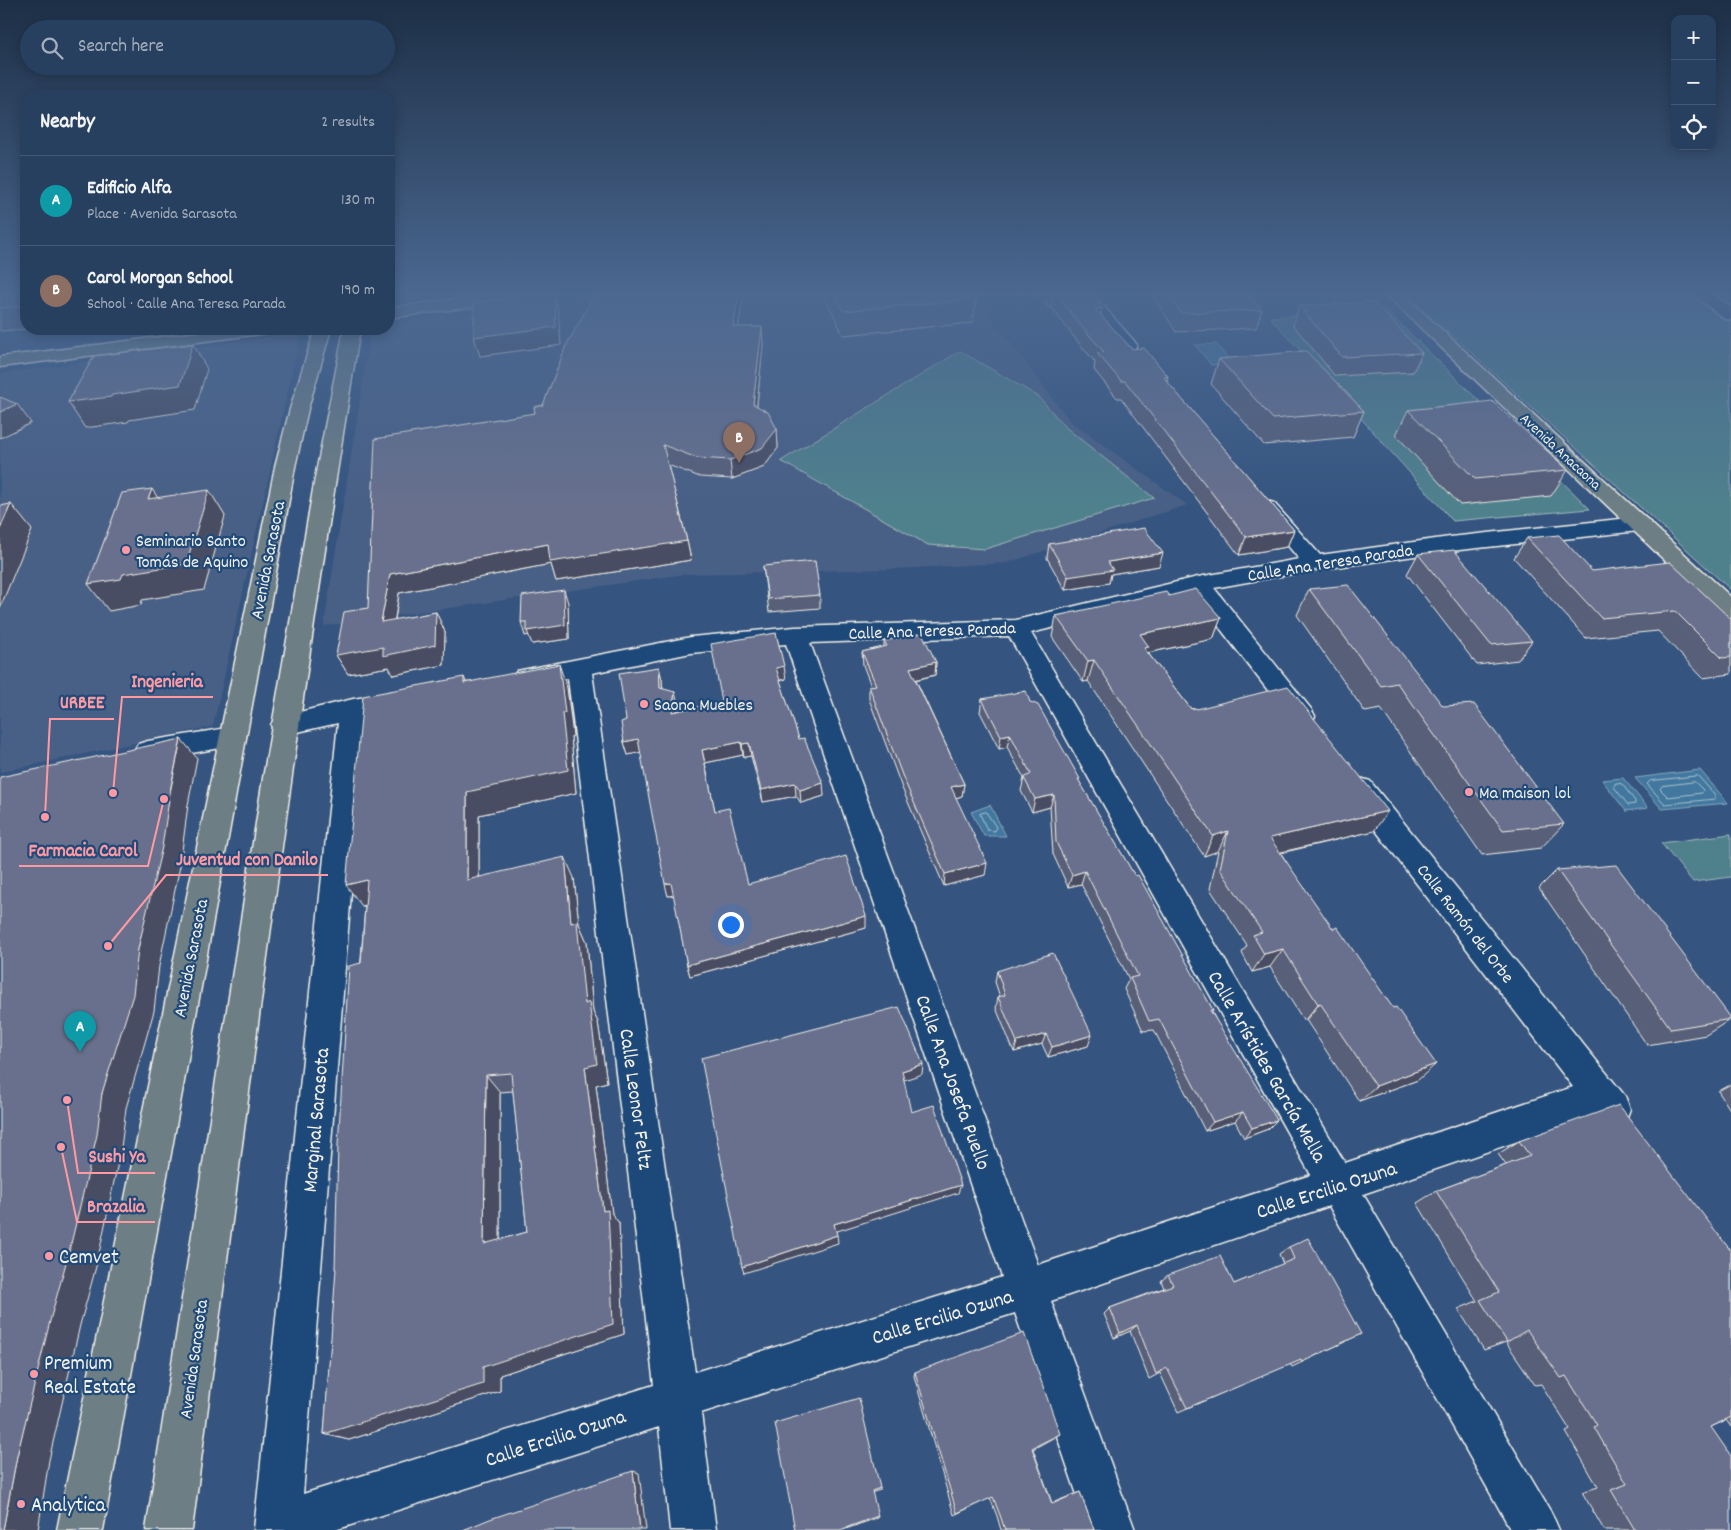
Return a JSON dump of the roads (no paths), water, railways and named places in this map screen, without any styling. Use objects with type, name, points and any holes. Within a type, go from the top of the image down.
[{"type":"main road","name":"Avenida Sarasota","points":[[80,1530],[232,737],[286,467],[299,409],[313,363]]},
{"type":"main road","name":"Avenida Sarasota","points":[[169,1530],[284,725],[346,363]]},
{"type":"main road","name":"Avenida Anacaona","points":[[1467,363],[1731,610]]},
{"type":"street","points":[[1257,495],[1315,563]]},
{"type":"street","name":"Calle Ana Teresa Parada","points":[[504,682],[691,645],[796,635],[1016,628],[1198,584],[1315,563],[1450,544],[1639,524]]},
{"type":"street","name":"Calle Ramón del Orbe","points":[[1198,584],[1631,1134]]},
{"type":"street","name":"Calle Arístides García Mella","points":[[1016,628],[1536,1530]]},
{"type":"street","name":"Calle Ana Josefa Puello","points":[[796,635],[1112,1530]]},
{"type":"street","name":"Calle Leonor Feltz","points":[[579,668],[677,1398],[692,1530]]},
{"type":"street","points":[[284,725],[353,709],[419,697]]},
{"type":"street","name":"Marginal Sarasota","points":[[278,1528],[353,709]]},
{"type":"street","points":[[126,755],[232,737]]},
{"type":"street","name":"Calle Ercilia Ozuna","points":[[278,1528],[677,1398],[1028,1289],[1602,1095]]},
{"type":"water","points":[[1700,770],[1728,803],[1662,809],[1635,778]]},
{"type":"water","points":[[1623,778],[1648,808],[1626,811],[1602,780]]},
{"type":"water","points":[[990,805],[1006,836],[984,836],[971,812]]},
{"type":"place","name":"Carol Morgan School","points":[[739,463]]},
{"type":"place","name":"Seminario Santo Tomás de Aquino","points":[[126,550]]},
{"type":"place","name":"Saona Muebles","points":[[644,704]]},
{"type":"place","name":"Ma maison lol","points":[[1469,792]]},
{"type":"place","name":"Ingenieria","points":[[113,793]]},
{"type":"place","name":"Farmacia Carol","points":[[164,799]]},
{"type":"place","name":"URBEE","points":[[45,817]]},
{"type":"place","name":"Juventud con Danilo","points":[[108,946]]},
{"type":"place","name":"Edificio Alfa","points":[[80,1052]]},
{"type":"place","name":"Sushi Ya","points":[[67,1100]]},
{"type":"place","name":"Brazalia","points":[[61,1147]]},
{"type":"place","name":"Cemvet","points":[[49,1256]]},
{"type":"place","name":"Premium Real Estate","points":[[34,1374]]},
{"type":"place","name":"Analytica","points":[[21,1504]]}]
